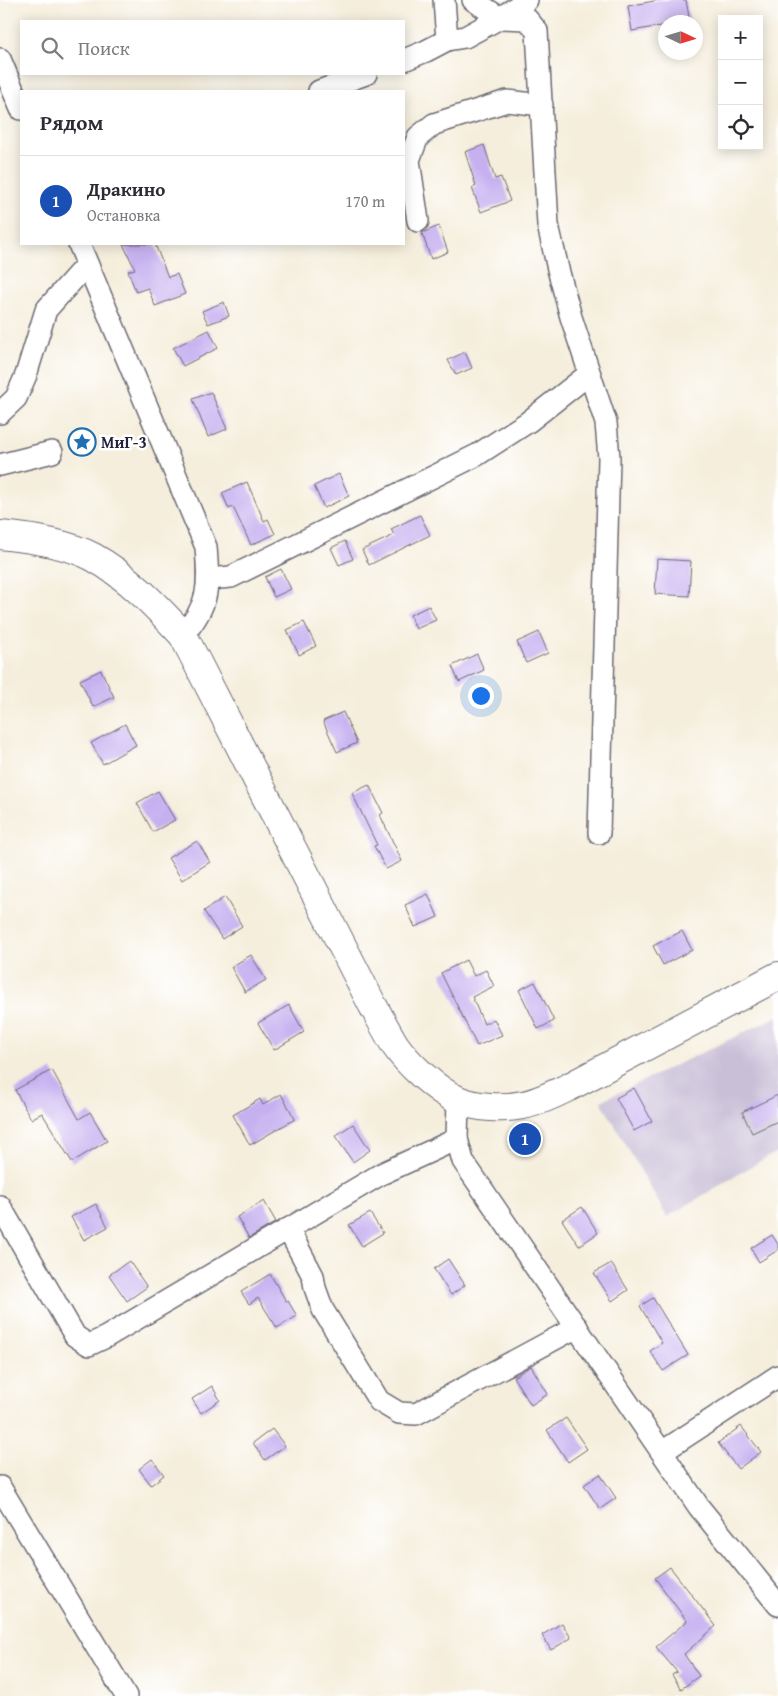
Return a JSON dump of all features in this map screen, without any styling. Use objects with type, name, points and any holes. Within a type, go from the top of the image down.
[{"type":"main road","points":[[0,535],[56,544],[92,556],[129,581],[154,603],[183,635],[372,1004],[396,1045],[420,1074],[458,1100],[496,1107],[522,1106],[535,1102],[577,1084],[778,976]]},
{"type":"street","points":[[444,0],[447,40]]},
{"type":"street","points":[[473,0],[526,19],[537,31],[548,225],[560,279],[606,424],[609,458],[599,833]]},
{"type":"street","points":[[405,60],[447,40],[465,37],[499,9],[527,0]]},
{"type":"street","points":[[0,59],[20,107]]},
{"type":"street","points":[[322,90],[363,75]]},
{"type":"street","points":[[418,221],[410,160],[418,137],[434,124],[507,101],[542,105]]},
{"type":"street","points":[[79,245],[206,547],[209,579],[206,599],[196,620],[183,635]]},
{"type":"street","points":[[0,413],[16,398],[26,375],[46,310],[86,264]]},
{"type":"street","points":[[209,579],[231,577],[477,455],[528,422],[590,374]]},
{"type":"street","points":[[0,465],[52,452]]},
{"type":"street","points":[[458,1100],[457,1139],[463,1161],[700,1507],[778,1605]]},
{"type":"street","points":[[0,1206],[75,1336],[89,1344],[106,1337],[381,1174],[457,1139]]},
{"type":"street","points":[[288,1229],[313,1276],[323,1310],[379,1401],[399,1414],[416,1414],[577,1327]]},
{"type":"street","points":[[662,1452],[778,1376]]},
{"type":"street","points":[[0,1487],[126,1696]]},
{"type":"shaded area","points":[[778,1016],[778,1152],[667,1217],[601,1101]]},
{"type":"building","points":[[659,0],[686,0],[689,15],[658,15],[658,26],[632,31],[628,6]]},
{"type":"building","points":[[484,145],[495,179],[501,177],[510,201],[481,212],[472,188],[476,186],[465,152]]},
{"type":"building","points":[[439,226],[448,252],[431,259],[422,233]]},
{"type":"building","points":[[123,245],[155,245],[168,277],[177,274],[185,294],[155,306],[148,288],[136,292],[128,271],[135,269]]},
{"type":"building","points":[[224,302],[229,316],[208,324],[202,311]]},
{"type":"building","points":[[209,330],[218,348],[183,366],[173,348]]},
{"type":"building","points":[[465,352],[472,368],[456,375],[448,360]]},
{"type":"building","points":[[211,392],[227,429],[208,437],[193,399]]},
{"type":"building","points":[[339,474],[349,496],[324,508],[314,486]]},
{"type":"building","points":[[247,482],[264,521],[268,519],[275,534],[251,545],[233,507],[229,509],[222,493]]},
{"type":"building","points":[[420,515],[430,535],[369,565],[362,550],[394,535],[391,529]]},
{"type":"building","points":[[345,541],[353,559],[339,565],[331,548]]},
{"type":"building","points":[[657,559],[691,561],[689,596],[655,594]]},
{"type":"building","points":[[281,569],[291,589],[274,597],[265,577]]},
{"type":"building","points":[[429,606],[436,620],[416,629],[410,615]]},
{"type":"building","points":[[304,622],[316,646],[299,655],[287,630]]},
{"type":"building","points":[[539,632],[548,653],[526,663],[517,642]]},
{"type":"building","points":[[477,654],[484,670],[459,682],[452,666]]},
{"type":"building","points":[[101,670],[114,697],[93,707],[80,680]]},
{"type":"building","points":[[343,712],[357,743],[337,752],[323,721]]},
{"type":"building","points":[[125,724],[136,745],[103,764],[91,743]]},
{"type":"building","points":[[369,785],[383,813],[380,815],[402,861],[386,869],[374,846],[377,845],[352,793]]},
{"type":"building","points":[[158,791],[175,820],[153,832],[137,803]]},
{"type":"building","points":[[197,841],[210,862],[182,880],[168,858]]},
{"type":"building","points":[[428,894],[438,917],[415,927],[405,905]]},
{"type":"building","points":[[225,897],[242,926],[222,939],[204,911]]},
{"type":"building","points":[[682,931],[692,950],[663,965],[653,946]]},
{"type":"building","points":[[251,955],[266,980],[245,992],[231,967]]},
{"type":"building","points":[[466,960],[474,976],[486,970],[494,986],[472,997],[484,1024],[494,1019],[502,1035],[477,1046],[441,973]]},
{"type":"building","points":[[535,982],[554,1021],[538,1029],[519,990]]},
{"type":"building","points":[[289,1005],[304,1032],[274,1050],[258,1023]]},
{"type":"building","points":[[52,1070],[79,1119],[90,1112],[107,1141],[72,1162],[42,1113],[31,1119],[15,1090]]},
{"type":"building","points":[[634,1088],[652,1121],[634,1131],[616,1098]]},
{"type":"building","points":[[281,1094],[295,1119],[250,1145],[233,1115],[260,1099],[263,1105]]},
{"type":"building","points":[[778,1095],[778,1121],[752,1133],[742,1112]]},
{"type":"building","points":[[353,1124],[370,1150],[353,1162],[335,1136]]},
{"type":"building","points":[[264,1201],[276,1222],[249,1238],[237,1217]]},
{"type":"building","points":[[96,1204],[108,1227],[84,1240],[71,1217]]},
{"type":"building","points":[[582,1207],[598,1233],[579,1246],[562,1220]]},
{"type":"building","points":[[370,1213],[383,1233],[362,1246],[349,1225]]},
{"type":"building","points":[[772,1235],[778,1244],[778,1250],[759,1262],[751,1248]]},
{"type":"building","points":[[448,1259],[465,1285],[451,1295],[434,1269]]},
{"type":"building","points":[[129,1261],[147,1287],[127,1301],[109,1275]]},
{"type":"building","points":[[611,1263],[628,1290],[612,1301],[594,1273]]},
{"type":"building","points":[[270,1274],[297,1316],[277,1328],[258,1298],[249,1304],[241,1292]]},
{"type":"building","points":[[653,1298],[688,1355],[663,1371],[650,1351],[662,1343],[640,1306]]},
{"type":"building","points":[[531,1366],[548,1394],[531,1405],[513,1377]]},
{"type":"building","points":[[212,1386],[220,1400],[201,1413],[192,1399]]},
{"type":"building","points":[[566,1418],[587,1449],[568,1462],[547,1430]]},
{"type":"building","points":[[741,1426],[761,1452],[738,1469],[718,1443]]},
{"type":"building","points":[[272,1429],[285,1446],[265,1460],[253,1443]]},
{"type":"building","points":[[152,1459],[164,1475],[151,1485],[139,1469]]},
{"type":"building","points":[[600,1474],[616,1498],[600,1509],[584,1485]]},
{"type":"building","points":[[670,1567],[716,1626],[684,1654],[699,1676],[681,1689],[672,1675],[677,1672],[656,1647],[687,1621],[655,1578]]},
{"type":"building","points":[[562,1623],[571,1638],[551,1650],[542,1635]]},
{"type":"place","name":"МиГ-3","points":[[82,442]]},
{"type":"place","name":"Дракино","points":[[525,1139]]}]
